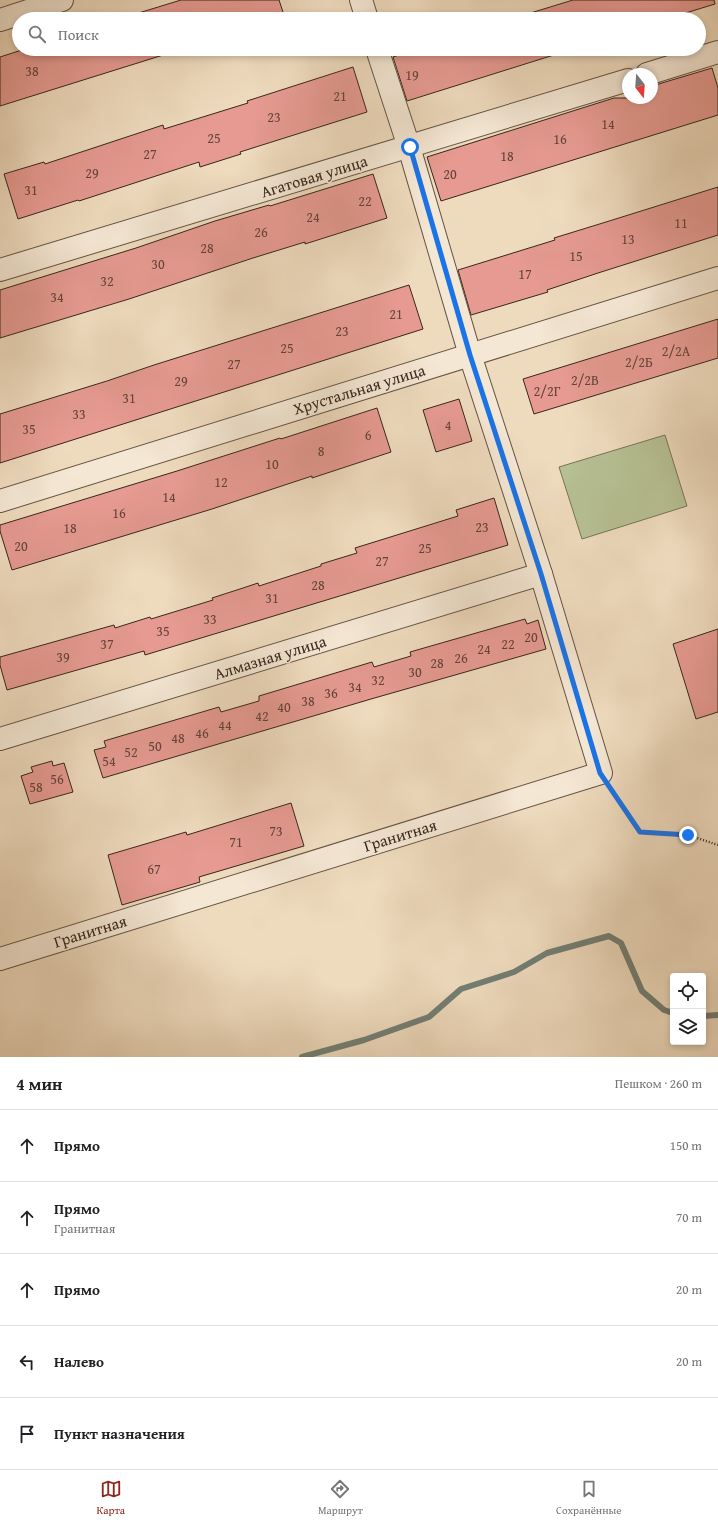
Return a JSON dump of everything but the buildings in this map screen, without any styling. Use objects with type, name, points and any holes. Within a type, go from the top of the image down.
[{"type":"street","points":[[18,12],[36,4],[62,0]]},
{"type":"street","points":[[361,0],[365,12]]},
{"type":"street","points":[[0,20],[12,15]]},
{"type":"street","points":[[706,56],[718,52]]},
{"type":"street","points":[[379,56],[410,147],[470,355],[541,574],[600,773]]},
{"type":"street","points":[[658,71],[705,56]]},
{"type":"street","name":"Агатовая улица","points":[[0,270],[622,82]]},
{"type":"street","name":"Хрустальная улица","points":[[0,501],[718,278]]},
{"type":"street","name":"Алмазная улица","points":[[0,739],[541,574]]},
{"type":"street","name":"Гранитная","points":[[0,959],[600,773]]},
{"type":"path","points":[[600,773],[640,832],[688,835],[718,845]]},
{"type":"green space","points":[[665,435],[687,506],[582,539],[559,467]]},
{"type":"waterway","points":[[302,1057],[364,1040],[429,1017],[461,989],[514,972],[547,953],[609,936],[621,943],[642,991],[664,1010],[670,1012]]},
{"type":"waterway","points":[[706,1016],[718,1015]]},
{"type":"route","points":[[410,147],[470,355],[541,574],[600,773],[640,832],[688,835]]}]
